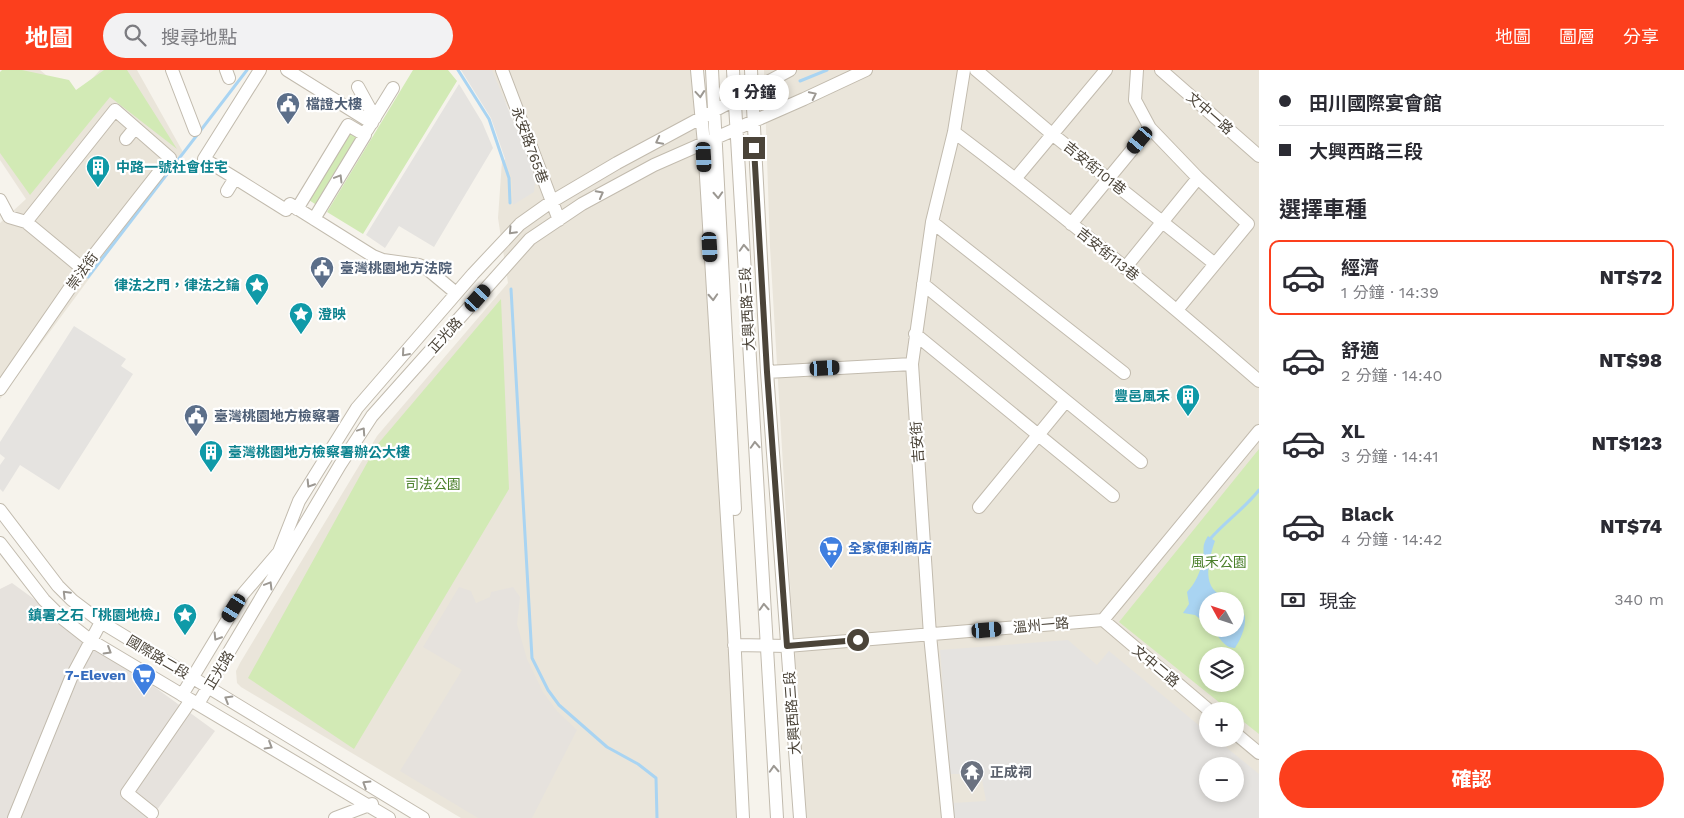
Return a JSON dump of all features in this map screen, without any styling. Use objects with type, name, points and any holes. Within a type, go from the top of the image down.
[{"type":"street","points":[[172,70],[195,130]]},
{"type":"street","points":[[260,70],[204,159],[286,210],[290,204],[373,256],[383,260],[419,265],[426,268],[456,293]]},
{"type":"street","points":[[287,70],[373,121]]},
{"type":"street","name":"永安路765巷","points":[[502,70],[559,220]]},
{"type":"street","name":"大興西路三段","points":[[697,70],[702,118],[709,141]]},
{"type":"street","name":"大興西路三段","points":[[712,70],[714,111],[709,141],[738,646],[751,818]]},
{"type":"street","name":"大興西路三段","points":[[734,70],[777,818]]},
{"type":"street","name":"大興西路三段","points":[[750,70],[767,372],[800,818]]},
{"type":"street","name":"正光路","points":[[190,700],[192,678],[243,594],[279,552],[299,501],[358,408],[456,293],[520,224],[551,202],[617,163],[790,70]]},
{"type":"street","name":"正光路","points":[[190,700],[208,688],[336,472],[372,416],[530,239],[582,204],[654,165],[866,70]]},
{"type":"street","name":"吉安街","points":[[948,818],[930,635],[912,364],[932,222],[954,132],[964,70]]},
{"type":"street","name":"吉安街101巷","points":[[976,70],[1052,134],[1215,264]]},
{"type":"street","points":[[1015,178],[1106,70]]},
{"type":"street","points":[[1137,70],[1135,100],[1150,128],[1198,178],[1248,224],[1177,310]]},
{"type":"street","name":"文中一路","points":[[1161,70],[1259,156]]},
{"type":"street","points":[[358,87],[373,121]]},
{"type":"street","points":[[314,220],[393,88]]},
{"type":"street","points":[[26,222],[115,110],[136,128],[126,139]]},
{"type":"street","points":[[298,209],[348,125],[364,135]]},
{"type":"street","name":"崇法街","points":[[0,389],[83,269],[170,158],[136,128]]},
{"type":"street","points":[[1071,224],[1150,128]]},
{"type":"street","name":"吉安街113巷","points":[[954,132],[1015,178],[1177,310],[1259,381]]},
{"type":"street","points":[[227,191],[235,178]]},
{"type":"street","points":[[1125,268],[1198,178]]},
{"type":"street","points":[[0,200],[5,221],[26,222],[83,269]]},
{"type":"street","points":[[932,222],[1124,373]]},
{"type":"street","points":[[923,284],[1141,462]]},
{"type":"street","points":[[915,334],[1113,496]]},
{"type":"street","points":[[767,372],[912,364]]},
{"type":"street","points":[[979,507],[1066,401]]},
{"type":"street","points":[[1102,620],[1259,431]]},
{"type":"street","points":[[322,464],[336,472]]},
{"type":"street","name":"國際路二段","points":[[0,510],[58,586],[72,600],[101,622],[423,818]]},
{"type":"street","name":"國際路二段","points":[[0,543],[44,600],[62,618],[90,640],[389,818]]},
{"type":"street","name":"溫州一路","points":[[738,646],[787,646],[1102,620]]},
{"type":"street","name":"文中二路","points":[[1102,620],[1199,702]]},
{"type":"street","points":[[14,818],[71,678],[101,622]]},
{"type":"street","name":"大興西路三段","points":[[738,646],[743,818]]},
{"type":"street","points":[[152,813],[127,793],[190,700]]},
{"type":"street","points":[[1244,740],[1259,753]]},
{"type":"street","points":[[335,818],[369,806],[385,796]]},
{"type":"shaded area","points":[[9,70],[40,70],[74,98],[100,70],[137,70],[183,152],[0,399],[0,223],[26,199],[0,160],[0,77]]},
{"type":"shaded area","points":[[461,70],[492,70],[536,176],[534,192],[513,205],[512,179],[491,118]]},
{"type":"shaded area","points":[[484,70],[696,70],[740,818],[461,818],[237,683],[236,671],[240,663],[377,436],[508,283],[498,218],[502,161],[530,147],[497,87]]},
{"type":"shaded area","points":[[764,70],[1259,70],[1259,818],[804,818],[770,247]]},
{"type":"shaded area","points":[[459,84],[482,122],[493,148],[434,247],[399,226],[385,248],[366,235]]},
{"type":"shaded area","points":[[74,326],[126,359],[121,366],[133,374],[59,490],[20,465],[3,492],[0,489],[0,465],[5,458],[0,454],[0,442]]},
{"type":"shaded area","points":[[12,583],[215,731],[151,818],[0,818],[0,589]]},
{"type":"shaded area","points":[[459,587],[471,591],[476,603],[490,597],[491,592],[513,587],[520,597],[517,624],[527,659],[543,692],[557,711],[577,730],[532,818],[478,818],[400,771],[462,670],[423,647]]},
{"type":"shaded area","points":[[1068,640],[1097,665],[1109,651],[1199,725],[1199,747],[1226,747],[1238,757],[1199,757],[1199,802],[1244,802],[1244,762],[1259,774],[1259,818],[954,818],[953,803],[986,801],[981,774],[950,774],[940,650]]},
{"type":"green space","points":[[2,70],[22,70],[69,80],[76,90],[104,70],[127,70],[177,149],[110,97],[30,195],[0,153],[0,72]]},
{"type":"green space","points":[[413,70],[448,70],[457,81],[363,234],[327,212]]},
{"type":"green space","points":[[350,132],[359,137],[318,206],[309,200]]},
{"type":"green space","name":"司法公園","points":[[501,299],[509,489],[354,749],[248,678],[377,445]]},
{"type":"green space","name":"風禾公園","points":[[1259,449],[1259,734],[1244,722],[1244,702],[1219,702],[1206,692],[1244,692],[1244,647],[1199,647],[1199,686],[1119,622]]},
{"type":"water","points":[[1208,536],[1215,541],[1210,557],[1208,575],[1213,589],[1217,592],[1199,592],[1199,618],[1195,615],[1183,613],[1189,604],[1187,592],[1201,568]]},
{"type":"water","points":[[1240,638],[1236,647],[1230,647],[1220,639]]},
{"type":"waterway","points":[[88,277],[247,70]]},
{"type":"waterway","points":[[458,70],[489,119],[509,178],[510,203]]},
{"type":"waterway","points":[[800,81],[827,70]]},
{"type":"waterway","points":[[511,289],[532,658],[548,690],[559,705],[607,747],[638,764],[656,778],[657,818]]},
{"type":"waterway","points":[[1211,538],[1259,490]]},
{"type":"place","name":"檔證大樓","points":[[288,125]]},
{"type":"place","name":"中路一號社會住宅","points":[[98,188]]},
{"type":"place","name":"臺灣桃園地方法院","points":[[322,289]]},
{"type":"place","name":"律法之門，律法之鑰","points":[[257,306]]},
{"type":"place","name":"澄映","points":[[301,335]]},
{"type":"place","name":"豐邑風禾","points":[[1188,417]]},
{"type":"place","name":"臺灣桃園地方檢察署","points":[[196,437]]},
{"type":"place","name":"臺灣桃園地方檢察署辦公大樓","points":[[211,473]]},
{"type":"place","name":"全家便利商店","points":[[831,569]]},
{"type":"place","name":"鎮署之石「桃園地檢」","points":[[185,636]]},
{"type":"place","name":"7-Eleven","points":[[144,696]]},
{"type":"place","name":"正成祠","points":[[972,793]]},
{"type":"route","points":[[754,148],[767,372],[787,646],[858,640]]}]
